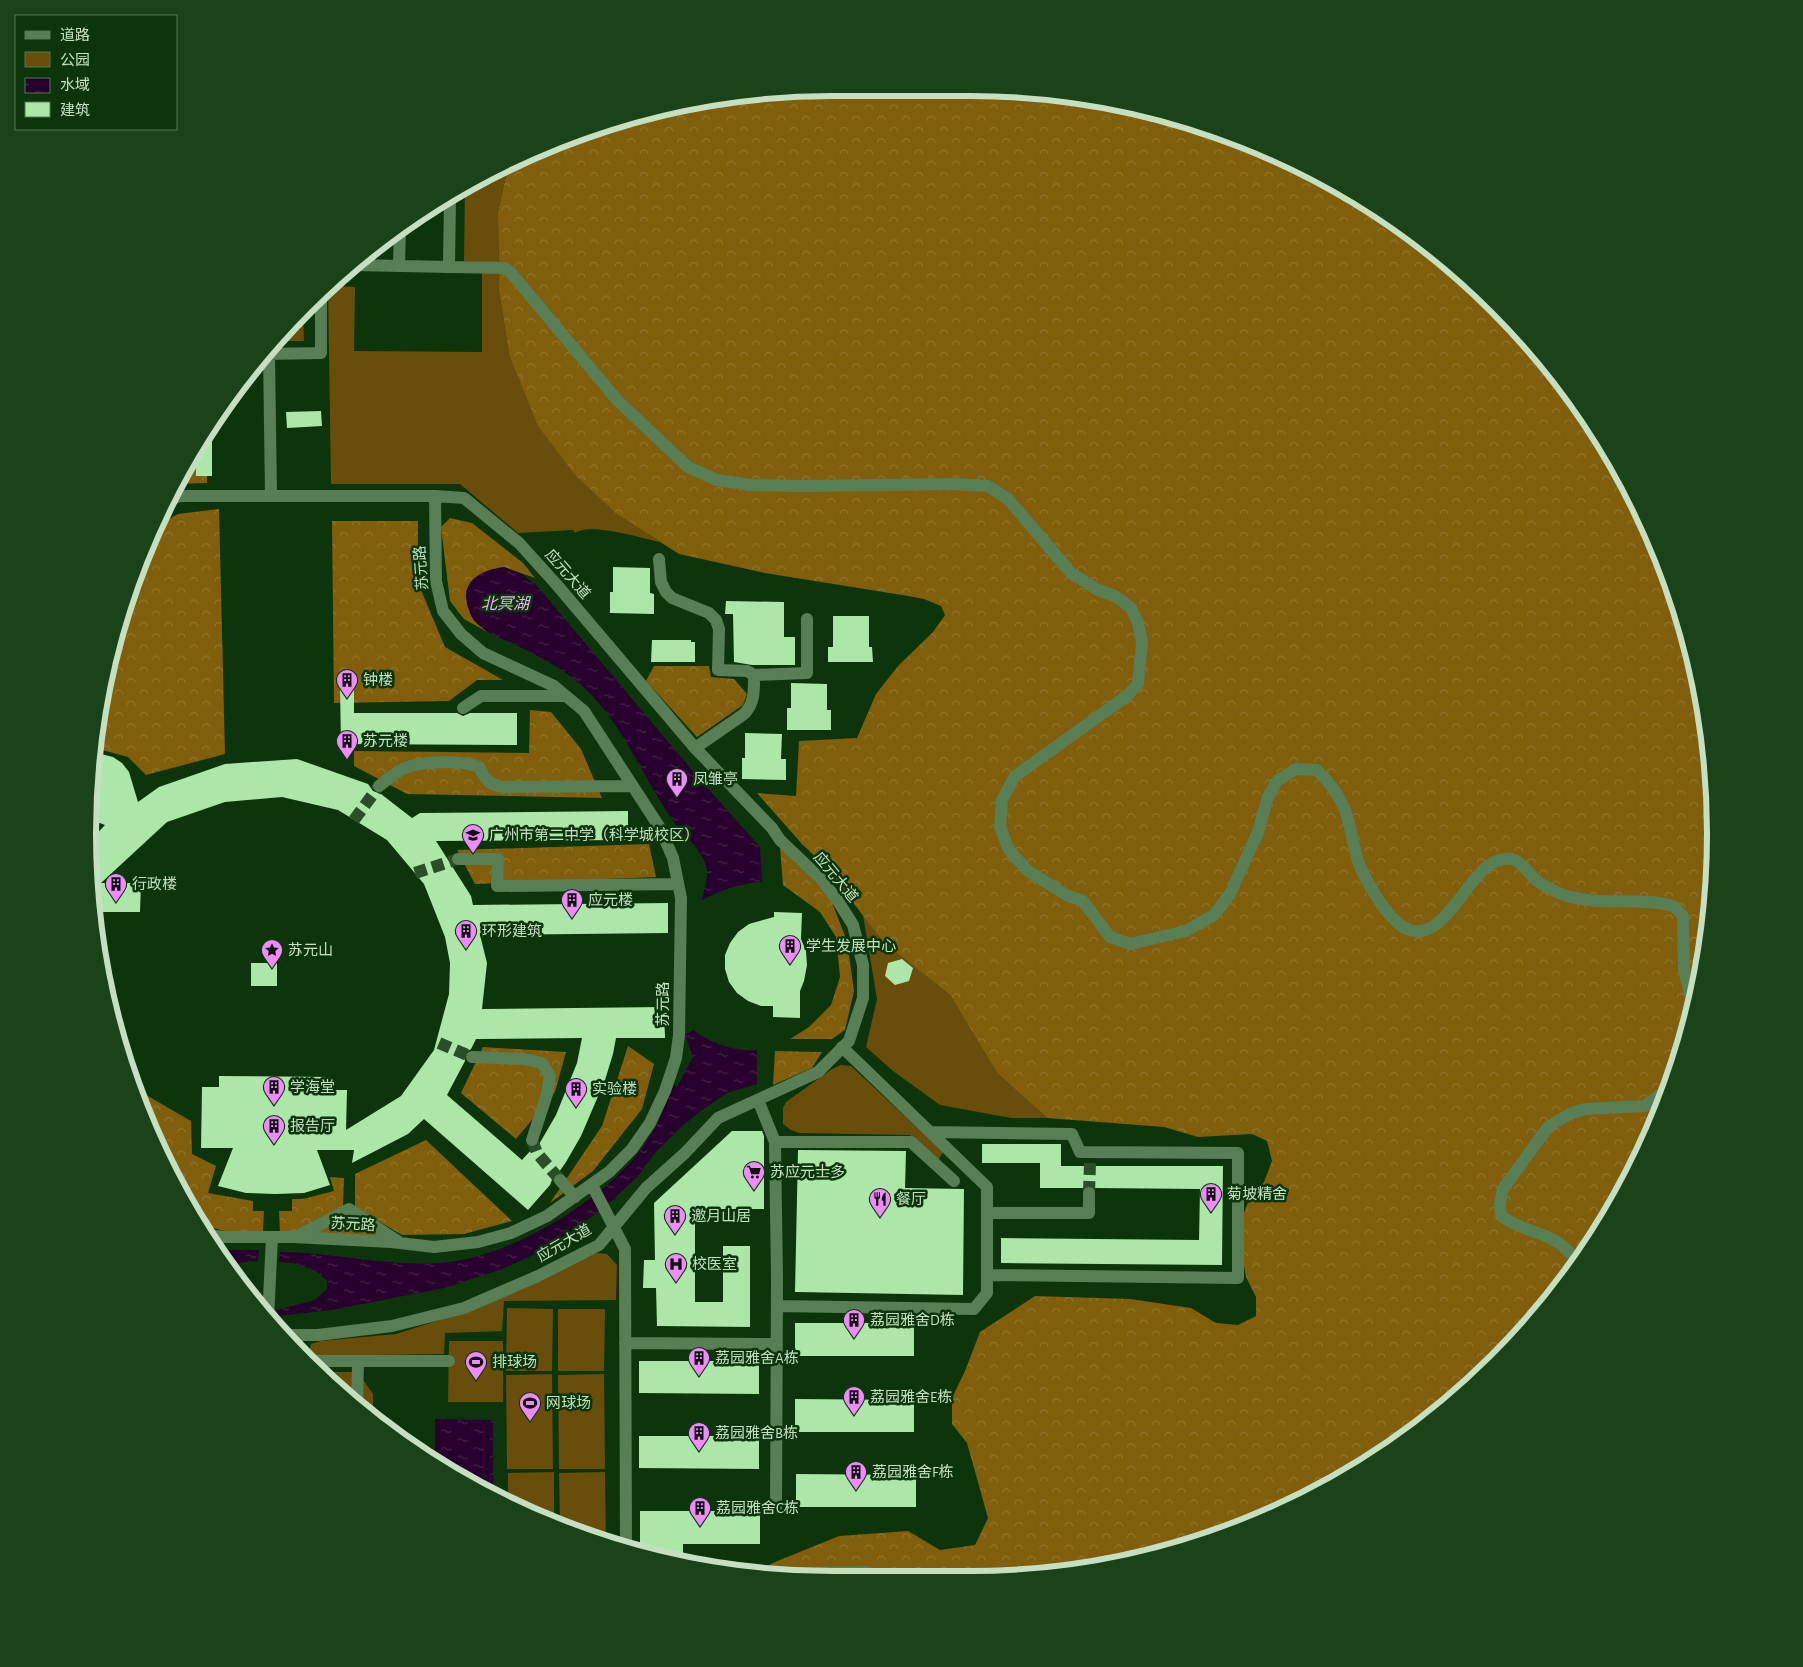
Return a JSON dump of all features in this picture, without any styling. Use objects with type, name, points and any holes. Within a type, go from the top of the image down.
[{"type":"street","points":[[449,266],[450,204]]},
{"type":"street","points":[[399,266],[400,238]]},
{"type":"street","points":[[364,265],[505,268],[617,400],[688,467],[717,480],[751,485],[952,484],[988,486],[1008,499],[1072,573],[1098,590],[1115,596],[1132,608],[1138,622],[1142,642],[1138,684],[1127,696],[1015,776],[1002,800],[1000,826],[1008,850],[1028,871],[1068,896],[1083,901],[1110,937],[1130,944],[1186,931],[1214,915],[1230,894],[1258,832],[1268,797],[1277,781],[1296,769],[1317,770],[1331,783],[1345,809],[1361,868],[1388,913],[1403,927],[1416,932],[1429,930],[1442,920],[1483,868],[1496,861],[1510,858],[1519,862],[1539,883],[1569,897],[1599,901],[1659,902],[1675,907],[1683,916],[1684,970],[1689,992]]},
{"type":"street","points":[[274,354],[321,353],[321,304]]},
{"type":"street","points":[[266,363],[271,496]]},
{"type":"street","name":"应元大道","points":[[177,497],[435,496],[464,498],[519,543],[557,584],[694,748],[772,828],[780,840],[821,879],[853,925],[863,965],[863,998],[849,1041],[818,1072],[718,1118],[646,1188],[599,1245],[538,1276],[464,1308],[392,1326],[318,1335],[293,1335]]},
{"type":"street","name":"苏元路","points":[[216,1237],[401,1243],[434,1247],[478,1242],[510,1233],[547,1216],[609,1172],[632,1150],[650,1123],[676,1058],[679,1035],[681,898],[673,858],[660,828],[584,711],[554,686],[483,653],[461,634],[443,611],[436,581],[435,496]]},
{"type":"street","points":[[659,559],[661,582],[666,592],[672,598],[709,614],[716,620],[719,629],[718,670],[748,671],[754,675],[807,673],[807,619]]},
{"type":"street","points":[[694,748],[749,709],[753,699],[754,675]]},
{"type":"street","points":[[463,708],[481,696],[565,696]]},
{"type":"street","points":[[379,786],[402,768],[413,765],[470,763],[479,767],[485,780],[492,785],[502,787],[632,786]]},
{"type":"street","points":[[458,859],[498,859],[497,886],[678,884]]},
{"type":"street","points":[[777,1306],[974,1309],[987,1293],[987,1187],[842,1048]]},
{"type":"street","points":[[472,1057],[524,1059],[542,1063],[550,1076],[547,1094],[532,1140]]},
{"type":"street","points":[[1573,1256],[1568,1250],[1550,1238],[1512,1224],[1501,1216],[1500,1204],[1503,1189],[1548,1127],[1555,1122],[1569,1114],[1585,1109],[1645,1106],[1659,1096]]},
{"type":"street","points":[[758,1100],[775,1142],[777,1306],[776,1508]]},
{"type":"street","points":[[930,1132],[1072,1134],[1080,1152],[1090,1158],[1238,1153],[1238,1278],[987,1275]]},
{"type":"street","points":[[775,1142],[911,1142],[954,1181]]},
{"type":"street","points":[[560,1180],[575,1196]]},
{"type":"street","points":[[592,1185],[625,1249],[626,1541]]},
{"type":"street","points":[[987,1213],[1089,1213],[1089,1193]]},
{"type":"street","points":[[294,1238],[350,1209],[401,1243]]},
{"type":"street","points":[[269,1307],[272,1238]]},
{"type":"street","points":[[625,1343],[777,1344]]},
{"type":"street","points":[[319,1361],[449,1361]]},
{"type":"street","points":[[357,1396],[358,1362]]},
{"type":"green space","points":[[970,96],[1018,98],[1113,110],[1160,121],[1252,152],[1296,172],[1379,220],[1456,279],[1491,312],[1524,347],[1583,424],[1631,507],[1651,551],[1682,643],[1693,690],[1705,785],[1707,834],[1705,882],[1693,977],[1682,1024],[1651,1116],[1631,1160],[1583,1243],[1524,1320],[1491,1355],[1456,1388],[1379,1447],[1296,1495],[1252,1515],[1160,1546],[1113,1557],[1018,1569],[970,1571],[834,1571],[766,1567],[839,1536],[908,1531],[940,1550],[975,1545],[988,1518],[967,1443],[952,1424],[952,1398],[980,1332],[1035,1296],[1130,1299],[1191,1308],[1216,1323],[1238,1325],[1256,1316],[1256,1297],[1246,1277],[1243,1260],[1244,1213],[1249,1200],[1264,1182],[1272,1161],[1267,1141],[1252,1134],[1198,1137],[1164,1127],[1047,1118],[997,1073],[950,995],[884,943],[825,866],[802,844],[757,793],[796,796],[799,741],[857,738],[876,694],[898,666],[933,632],[945,615],[941,606],[924,599],[765,573],[679,554],[618,515],[576,476],[538,426],[509,354],[499,291],[498,212],[507,172],[551,152],[597,135],[643,121],[690,110],[785,98]]},
{"type":"green space","points":[[507,172],[498,212],[499,291],[509,354],[618,515],[660,542],[616,532],[592,529],[575,533],[573,530],[518,533],[460,484],[331,484],[328,297],[339,286],[355,287],[354,351],[482,352],[482,262],[464,261],[465,195]]},
{"type":"green space","points":[[303,321],[304,341],[285,341]]},
{"type":"green space","points":[[207,445],[207,483],[185,484]]},
{"type":"green space","points":[[219,509],[225,754],[146,775],[128,757],[102,750],[103,737],[110,690],[121,643],[135,597],[166,521],[178,514]]},
{"type":"green space","points":[[450,518],[472,523],[523,563],[535,578],[504,567],[473,620],[489,633],[464,619],[450,601],[441,527]]},
{"type":"green space","points":[[332,521],[418,521],[418,583],[445,647],[503,680],[477,680],[449,701],[334,703]]},
{"type":"green space","points":[[654,666],[709,666],[711,677],[734,679],[747,694],[743,705],[697,737],[646,681]]},
{"type":"green space","points":[[530,710],[551,712],[581,749],[602,798],[407,794],[354,766],[354,751],[529,753]]},
{"type":"green space","points":[[649,844],[656,877],[475,884],[457,850]]},
{"type":"green space","points":[[780,847],[829,895],[847,941],[854,991],[845,1030],[832,1039],[790,1039],[809,1027],[831,1005],[840,977],[836,937],[820,912],[783,885]]},
{"type":"green space","points":[[863,915],[884,943],[950,995],[997,1073],[1047,1118],[1011,1118],[940,1105],[893,1071],[866,1047],[877,999]]},
{"type":"green space","points":[[628,1046],[654,1064],[642,1109],[593,1171],[550,1203],[602,1126]]},
{"type":"green space","points":[[483,1047],[566,1052],[555,1092],[516,1139],[461,1093]]},
{"type":"green space","points":[[775,1051],[822,1052],[812,1068],[773,1085]]},
{"type":"green space","points":[[841,1065],[851,1066],[943,1152],[938,1161],[910,1135],[799,1133],[783,1124],[783,1108],[786,1102],[832,1069]]},
{"type":"green space","points":[[143,1091],[191,1121],[192,1154],[216,1166],[208,1193],[253,1201],[253,1211],[264,1211],[263,1232],[225,1231],[210,1227],[195,1202],[172,1160]]},
{"type":"green space","points":[[426,1140],[512,1221],[464,1234],[402,1235],[355,1207],[355,1174]]},
{"type":"green space","points":[[330,1177],[344,1178],[343,1207],[292,1233],[280,1233],[279,1211],[292,1211],[292,1199],[303,1199],[334,1191]]},
{"type":"green space","points":[[350,1215],[387,1239],[305,1235]]},
{"type":"green space","points":[[596,1253],[607,1254],[617,1265],[616,1300],[504,1301],[502,1331],[445,1333],[444,1354],[313,1356],[309,1352],[311,1344],[321,1341],[396,1334],[478,1308]]},
{"type":"green space","name":"排球场","points":[[507,1308],[553,1309],[552,1371],[506,1371]]},
{"type":"green space","name":"排球场","points":[[558,1309],[605,1309],[604,1371],[558,1371]]},
{"type":"green space","name":"排球场","points":[[449,1341],[503,1341],[503,1402],[448,1402]]},
{"type":"green space","points":[[330,1372],[354,1372],[354,1394]]},
{"type":"green space","name":"网球场","points":[[552,1374],[553,1469],[507,1469],[506,1375]]},
{"type":"green space","name":"网球场","points":[[604,1374],[605,1469],[559,1469],[558,1375]]},
{"type":"green space","points":[[361,1377],[373,1394],[373,1406],[370,1406],[360,1398]]},
{"type":"green space","points":[[554,1472],[554,1516],[508,1495],[508,1473]]},
{"type":"green space","points":[[605,1472],[606,1535],[560,1518],[559,1473]]},
{"type":"water","name":"北冥湖","points":[[504,567],[522,574],[538,587],[696,775],[760,847],[762,882],[731,888],[702,900],[707,872],[702,856],[669,815],[625,740],[600,705],[586,689],[569,675],[550,663],[488,632],[478,625],[473,618],[466,600],[466,592],[469,585],[479,575]]},
{"type":"water","points":[[693,1030],[723,1046],[740,1050],[757,1050],[757,1084],[727,1093],[702,1110],[681,1127],[655,1153],[637,1177],[604,1208],[546,1249],[502,1269],[444,1288],[332,1310],[277,1316],[277,1310],[315,1300],[327,1289],[327,1281],[315,1270],[293,1263],[279,1262],[280,1252],[386,1262],[429,1264],[450,1262],[476,1257],[504,1247],[532,1235],[560,1219],[610,1182],[631,1162],[647,1141],[662,1113],[673,1083],[677,1087],[693,1057],[685,1035]]},
{"type":"water","points":[[225,1250],[259,1250],[258,1261],[236,1264]]},
{"type":"water","points":[[435,1419],[493,1420],[493,1487],[435,1454]]},
{"type":"building","points":[[321,411],[322,426],[287,428],[286,412]]},
{"type":"building","points":[[212,437],[212,476],[196,476],[196,463]]},
{"type":"building","points":[[613,567],[650,568],[650,593],[654,594],[654,614],[610,613],[610,592],[613,592]]},
{"type":"building","points":[[726,601],[784,602],[784,637],[795,637],[795,665],[752,665],[734,662],[733,614],[725,614]]},
{"type":"building","points":[[833,616],[869,616],[869,647],[872,647],[873,662],[828,662],[828,647],[833,647]]},
{"type":"building","points":[[652,640],[691,640],[691,642],[695,642],[695,662],[651,662]]},
{"type":"building","points":[[791,683],[827,684],[827,710],[831,710],[831,730],[787,730],[787,708],[791,708]]},
{"type":"building","name":"苏元楼","points":[[340,686],[354,686],[354,713],[457,713],[463,716],[470,713],[517,713],[517,745],[341,744]]},
{"type":"building","points":[[745,733],[782,734],[781,759],[786,759],[786,780],[742,779],[742,758],[745,758]]},
{"type":"building","points":[[101,754],[113,757],[122,763],[129,772],[138,802],[159,787],[225,764],[297,759],[368,784],[373,791],[381,794],[412,818],[420,813],[628,811],[628,840],[436,841],[471,896],[473,905],[668,903],[668,933],[480,935],[487,963],[482,1009],[664,1007],[665,1038],[616,1038],[605,1080],[581,1136],[566,1162],[553,1177],[550,1185],[528,1210],[424,1119],[408,1134],[352,1163],[354,1150],[317,1150],[330,1185],[304,1193],[275,1194],[246,1193],[218,1186],[233,1148],[201,1148],[202,1087],[219,1087],[219,1076],[330,1077],[329,1090],[347,1090],[346,1130],[401,1096],[434,1050],[449,994],[450,963],[445,937],[424,884],[387,840],[338,810],[282,797],[225,802],[167,822],[101,883],[141,883],[140,912],[101,912],[96,835],[105,825],[96,822]],"holes":[[[582,1038],[577,1063],[556,1115],[538,1146],[533,1148],[522,1160],[447,1095],[465,1061],[465,1053],[471,1049],[476,1039]]]},
{"type":"building","name":"学生发展中心","points":[[774,912],[802,913],[801,939],[806,951],[807,965],[800,991],[800,1018],[773,1017],[773,1006],[761,1006],[748,1001],[737,993],[729,982],[725,969],[725,955],[730,943],[738,932],[749,924],[774,917]]},
{"type":"building","points":[[902,959],[913,968],[909,981],[895,985],[885,976],[888,963]]},
{"type":"building","points":[[251,963],[277,963],[277,986],[251,986]]},
{"type":"building","name":"邀月山居","points":[[732,1131],[762,1131],[764,1136],[764,1209],[695,1209],[695,1302],[723,1302],[723,1246],[750,1246],[750,1327],[657,1326],[656,1288],[643,1288],[644,1260],[655,1260],[654,1203]]},
{"type":"building","name":"菊坡精舍","points":[[982,1144],[1061,1144],[1061,1166],[1223,1166],[1222,1265],[1001,1263],[1001,1238],[1199,1240],[1200,1189],[1095,1188],[1089,1185],[1083,1188],[1040,1188],[1040,1163],[982,1163]]},
{"type":"building","name":"餐厅","points":[[798,1150],[906,1151],[905,1188],[964,1189],[963,1295],[795,1292]]},
{"type":"building","name":"荔园雅舍D栋","points":[[795,1323],[914,1323],[914,1356],[795,1356]]},
{"type":"building","name":"荔园雅舍A栋","points":[[639,1361],[759,1361],[759,1394],[639,1393]]},
{"type":"building","name":"荔园雅舍E栋","points":[[795,1399],[914,1400],[914,1432],[795,1432]]},
{"type":"building","name":"荔园雅舍B栋","points":[[639,1436],[759,1436],[759,1469],[639,1468]]},
{"type":"building","name":"荔园雅舍F栋","points":[[796,1474],[916,1475],[916,1507],[796,1507]]},
{"type":"building","name":"荔园雅舍C栋","points":[[640,1511],[760,1511],[760,1544],[683,1544],[683,1555],[640,1545]]},
{"type":"tunnel","points":[[354,820],[379,786]]},
{"type":"tunnel","points":[[415,873],[458,859]]},
{"type":"tunnel","points":[[439,1043],[472,1057]]},
{"type":"tunnel","points":[[532,1140],[537,1153],[560,1180]]},
{"type":"tunnel","points":[[1089,1193],[1090,1163]]},
{"type":"place","name":"钟楼","points":[[347,699]]},
{"type":"place","name":"苏元楼","points":[[347,760]]},
{"type":"place","name":"凤雏亭","points":[[677,798]]},
{"type":"place","name":"广州市第二中学（科学城校区）","points":[[473,854]]},
{"type":"place","name":"行政楼","points":[[116,903]]},
{"type":"place","name":"应元楼","points":[[572,919]]},
{"type":"place","name":"环形建筑","points":[[466,950]]},
{"type":"place","name":"学生发展中心","points":[[790,965]]},
{"type":"place","name":"苏元山","points":[[272,969]]},
{"type":"place","name":"学海堂","points":[[274,1106]]},
{"type":"place","name":"实验楼","points":[[576,1108]]},
{"type":"place","name":"报告厅","points":[[274,1145]]},
{"type":"place","name":"苏应元士多","points":[[754,1191]]},
{"type":"place","name":"菊坡精舍","points":[[1211,1213]]},
{"type":"place","name":"餐厅","points":[[880,1218]]},
{"type":"place","name":"邀月山居","points":[[675,1235]]},
{"type":"place","name":"校医室","points":[[676,1283]]},
{"type":"place","name":"荔园雅舍D栋","points":[[854,1339]]},
{"type":"place","name":"荔园雅舍A栋","points":[[699,1377]]},
{"type":"place","name":"排球场","points":[[476,1381]]},
{"type":"place","name":"荔园雅舍E栋","points":[[854,1416]]},
{"type":"place","name":"网球场","points":[[530,1422]]},
{"type":"place","name":"荔园雅舍B栋","points":[[699,1452]]},
{"type":"place","name":"荔园雅舍F栋","points":[[856,1491]]},
{"type":"place","name":"荔园雅舍C栋","points":[[700,1527]]}]
